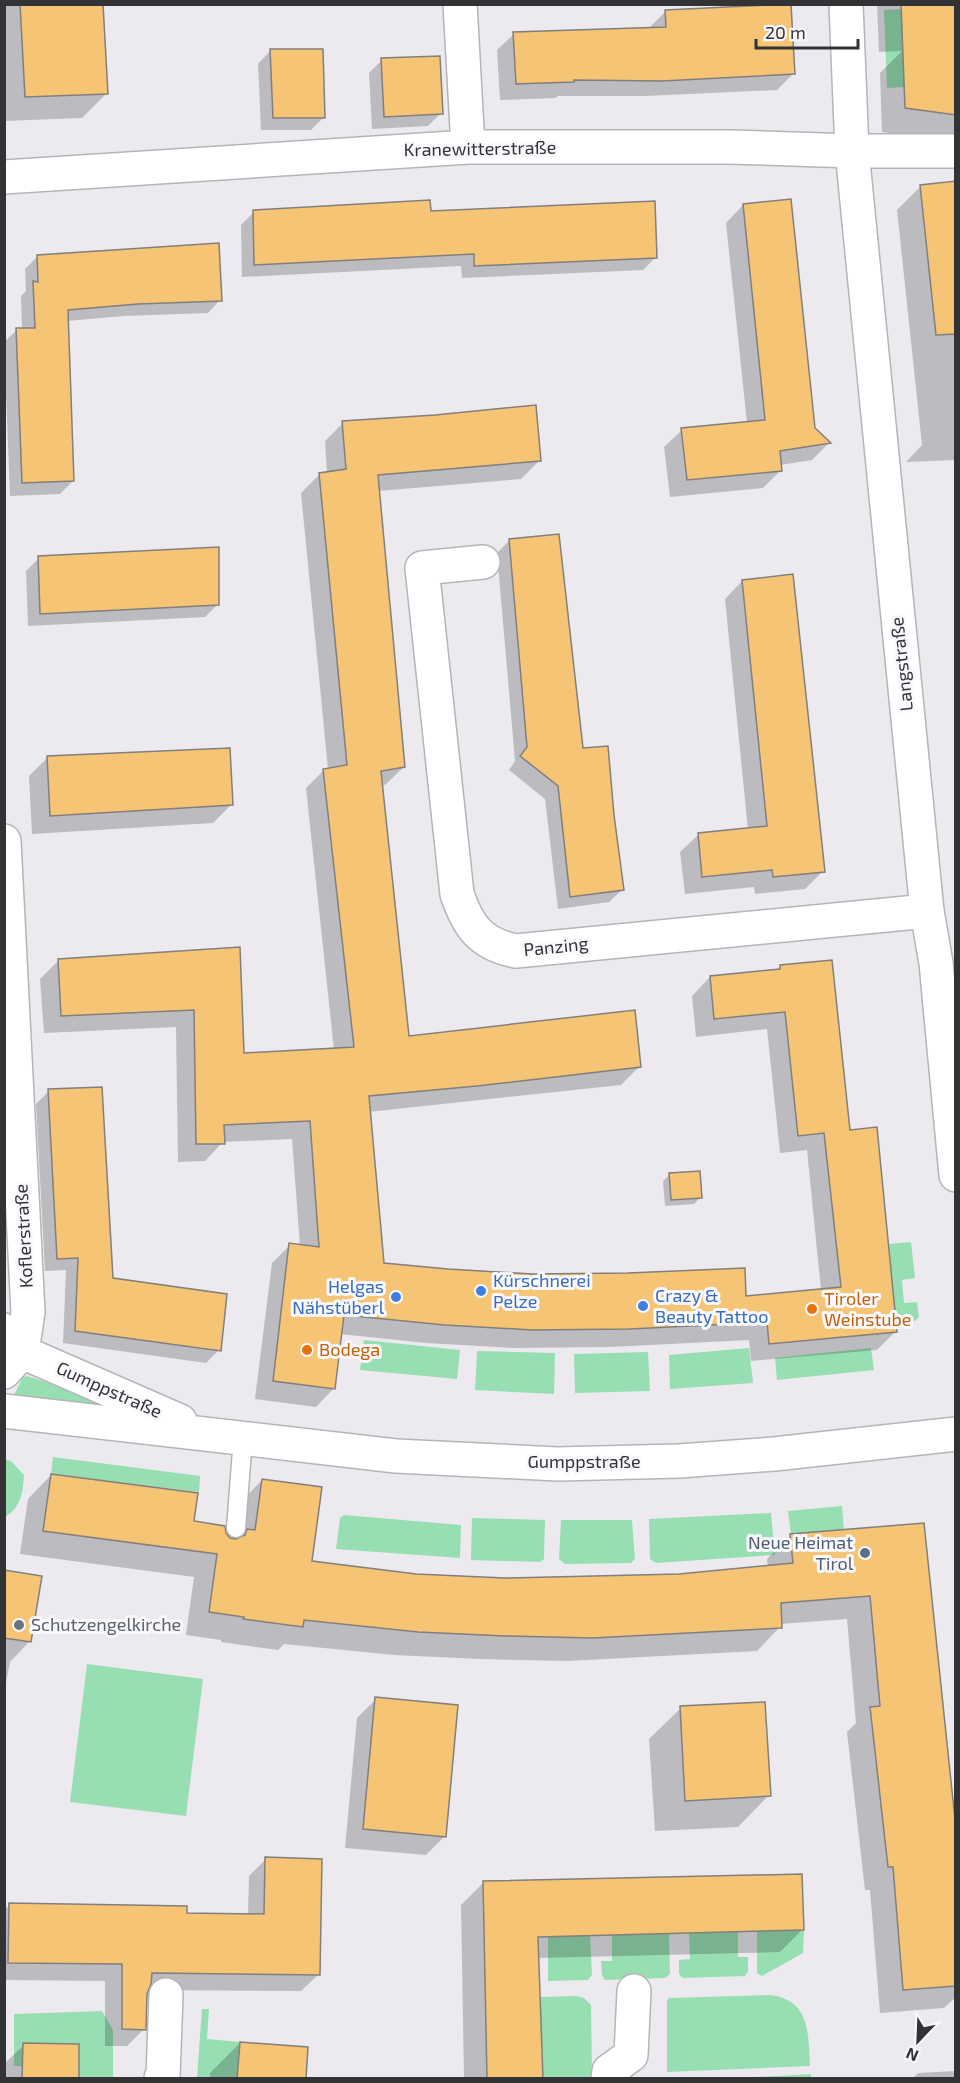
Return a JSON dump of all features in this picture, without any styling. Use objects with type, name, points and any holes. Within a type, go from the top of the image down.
[{"type":"street","points":[[460,4],[468,147]]},
{"type":"street","name":"Langstraße","points":[[846,4],[852,152],[927,911],[936,963],[956,1175]]},
{"type":"street","name":"Kranewitterstraße","points":[[4,177],[468,147],[730,147],[852,152],[956,151]]},
{"type":"street","name":"Panzing","points":[[483,561],[422,568],[457,894],[471,925],[480,936],[491,944],[516,951],[927,911]]},
{"type":"street","name":"Koflerstraße","points":[[4,841],[28,1302],[28,1312],[10,1357]]},
{"type":"street","name":"Gumppstraße","points":[[10,1357],[228,1436]]},
{"type":"street","name":"Gumppstraße","points":[[4,1411],[396,1456],[558,1464],[679,1461],[774,1454],[956,1434]]},
{"type":"street","points":[[608,2079],[609,2071],[631,2055],[634,1991]]},
{"type":"street","points":[[161,2079],[163,2076],[166,1995]]},
{"type":"lane","points":[[4,1322],[10,1357]]},
{"type":"lane","points":[[228,1436],[236,1528]]},
{"type":"green space","points":[[901,9],[905,87],[887,88],[884,10]]},
{"type":"green space","points":[[911,1242],[915,1278],[902,1280],[904,1303],[917,1302],[919,1317],[915,1321],[896,1322],[888,1244]]},
{"type":"green space","points":[[364,1340],[460,1350],[457,1379],[360,1370]]},
{"type":"green space","points":[[749,1348],[753,1383],[670,1389],[669,1355]]},
{"type":"green space","points":[[871,1348],[874,1370],[777,1380],[775,1358]]},
{"type":"green space","points":[[477,1351],[555,1353],[554,1394],[475,1390]]},
{"type":"green space","points":[[648,1352],[650,1391],[575,1393],[574,1354]]},
{"type":"green space","points":[[27,1376],[97,1399],[95,1410],[16,1398],[14,1395],[23,1377]]},
{"type":"green space","points":[[53,1457],[200,1476],[199,1492],[51,1474]]},
{"type":"green space","points":[[5,1459],[11,1461],[24,1475],[18,1504],[5,1517]]},
{"type":"green space","points":[[842,1506],[844,1530],[791,1534],[788,1511]]},
{"type":"green space","points":[[771,1513],[775,1555],[656,1563],[650,1559],[649,1519]]},
{"type":"green space","points":[[344,1515],[461,1525],[460,1558],[336,1549],[340,1518]]},
{"type":"green space","points":[[472,1518],[545,1520],[544,1559],[540,1562],[471,1560]]},
{"type":"green space","points":[[561,1520],[632,1520],[635,1559],[631,1563],[565,1564],[559,1559]]},
{"type":"green space","points":[[87,1664],[203,1679],[186,1816],[70,1802]]},
{"type":"green space","points":[[804,1930],[803,1953],[762,1976],[757,1973],[757,1931]]},
{"type":"green space","points":[[738,1932],[738,1957],[748,1957],[748,1972],[745,1976],[683,1978],[679,1974],[679,1960],[690,1959],[689,1933]]},
{"type":"green space","points":[[669,1934],[670,1974],[665,1978],[605,1980],[602,1975],[601,1961],[612,1961],[612,1935]]},
{"type":"green space","points":[[590,1935],[592,1975],[588,1980],[548,1981],[548,1937]]},
{"type":"green space","points":[[770,1995],[783,1998],[800,2011],[805,2020],[809,2042],[810,2066],[667,2072],[667,2001],[669,1998]]},
{"type":"green space","points":[[576,1996],[584,1998],[591,2005],[592,2078],[543,2078],[540,1997]]},
{"type":"green space","points":[[202,2009],[209,2009],[207,2039],[240,2042],[237,2078],[197,2078]]},
{"type":"green space","points":[[102,2011],[113,2030],[113,2078],[79,2078],[79,2044],[23,2043],[23,2066],[14,2066],[14,2014]]},
{"type":"green space","points":[[811,2074],[811,2078],[737,2078]]},
{"type":"building","points":[[20,4],[103,4],[108,94],[25,97]]},
{"type":"building","points":[[791,4],[795,74],[662,81],[574,80],[574,82],[516,84],[513,32],[666,27],[665,10]]},
{"type":"building","points":[[901,4],[956,4],[956,115],[905,108]]},
{"type":"building","points":[[270,49],[323,49],[325,118],[273,118]]},
{"type":"building","points":[[440,56],[443,114],[384,117],[381,58]]},
{"type":"building","points":[[956,181],[956,334],[936,335],[920,185]]},
{"type":"building","points":[[791,199],[815,428],[831,443],[780,451],[782,471],[687,480],[681,428],[765,420],[743,204]]},
{"type":"building","points":[[430,200],[431,211],[655,201],[657,258],[474,266],[474,254],[254,265],[253,210]]},
{"type":"building","points":[[219,243],[222,301],[138,304],[68,310],[74,481],[22,483],[16,328],[35,328],[33,281],[38,282],[37,255]]},
{"type":"building","points":[[536,405],[541,461],[378,475],[405,767],[381,771],[409,1036],[635,1010],[641,1067],[369,1096],[384,1263],[532,1274],[745,1268],[746,1296],[841,1287],[824,1133],[798,1136],[785,1012],[714,1019],[710,976],[780,969],[780,965],[832,960],[850,1130],[877,1127],[897,1332],[769,1344],[767,1322],[630,1329],[532,1330],[445,1325],[344,1315],[335,1389],[273,1381],[289,1243],[319,1247],[310,1121],[224,1125],[225,1144],[196,1144],[194,1010],[61,1016],[58,959],[240,947],[244,1053],[354,1047],[323,769],[347,765],[319,473],[346,469],[342,421]]},
{"type":"building","points":[[559,534],[583,748],[608,746],[624,890],[570,897],[558,786],[520,756],[527,747],[509,539]]},
{"type":"building","points":[[219,547],[219,605],[40,614],[38,556]]},
{"type":"building","points":[[793,574],[825,872],[773,877],[772,870],[702,877],[698,833],[767,826],[742,580]]},
{"type":"building","points":[[230,748],[233,805],[50,816],[47,756]]},
{"type":"building","points":[[102,1087],[113,1278],[227,1294],[221,1351],[75,1331],[78,1258],[57,1259],[48,1089]]},
{"type":"building","points":[[700,1171],[702,1198],[671,1200],[669,1173]]},
{"type":"building","points":[[51,1474],[198,1493],[194,1521],[225,1526],[230,1538],[236,1539],[245,1535],[247,1529],[255,1530],[262,1479],[322,1487],[312,1561],[416,1574],[505,1578],[679,1574],[793,1563],[790,1534],[924,1523],[956,1829],[956,1986],[903,1990],[893,1867],[888,1867],[870,1707],[880,1706],[870,1596],[781,1603],[782,1628],[593,1638],[418,1632],[304,1620],[303,1627],[243,1619],[244,1617],[209,1612],[217,1554],[43,1531]]},
{"type":"building","name":"Schutzengelkirche","points":[[4,1570],[42,1576],[31,1642],[4,1638]]},
{"type":"building","points":[[375,1697],[458,1705],[446,1837],[363,1829]]},
{"type":"building","points":[[765,1702],[771,1796],[685,1801],[680,1706]]},
{"type":"building","points":[[265,1857],[322,1859],[320,1975],[152,1973],[147,1994],[146,2030],[122,2029],[122,1964],[8,1963],[9,1903],[187,1906],[187,1913],[264,1914]]},
{"type":"building","points":[[802,1874],[804,1930],[538,1937],[543,2079],[487,2079],[483,1881]]},
{"type":"building","points":[[240,2042],[308,2047],[306,2079],[237,2079]]},
{"type":"building","points":[[23,2043],[79,2044],[79,2079],[22,2079]]},
{"type":"place","name":"Kürschnerei Pelze","points":[[481,1291]]},
{"type":"place","name":"Helgas Nähstüberl","points":[[396,1297]]},
{"type":"place","name":"Crazy & Beauty Tattoo","points":[[643,1306]]},
{"type":"place","name":"Tiroler Weinstube","points":[[812,1309]]},
{"type":"place","name":"Bodega","points":[[307,1350]]},
{"type":"place","name":"Neue Heimat Tirol","points":[[865,1553]]},
{"type":"place","name":"Schutzengelkirche","points":[[19,1625]]}]
